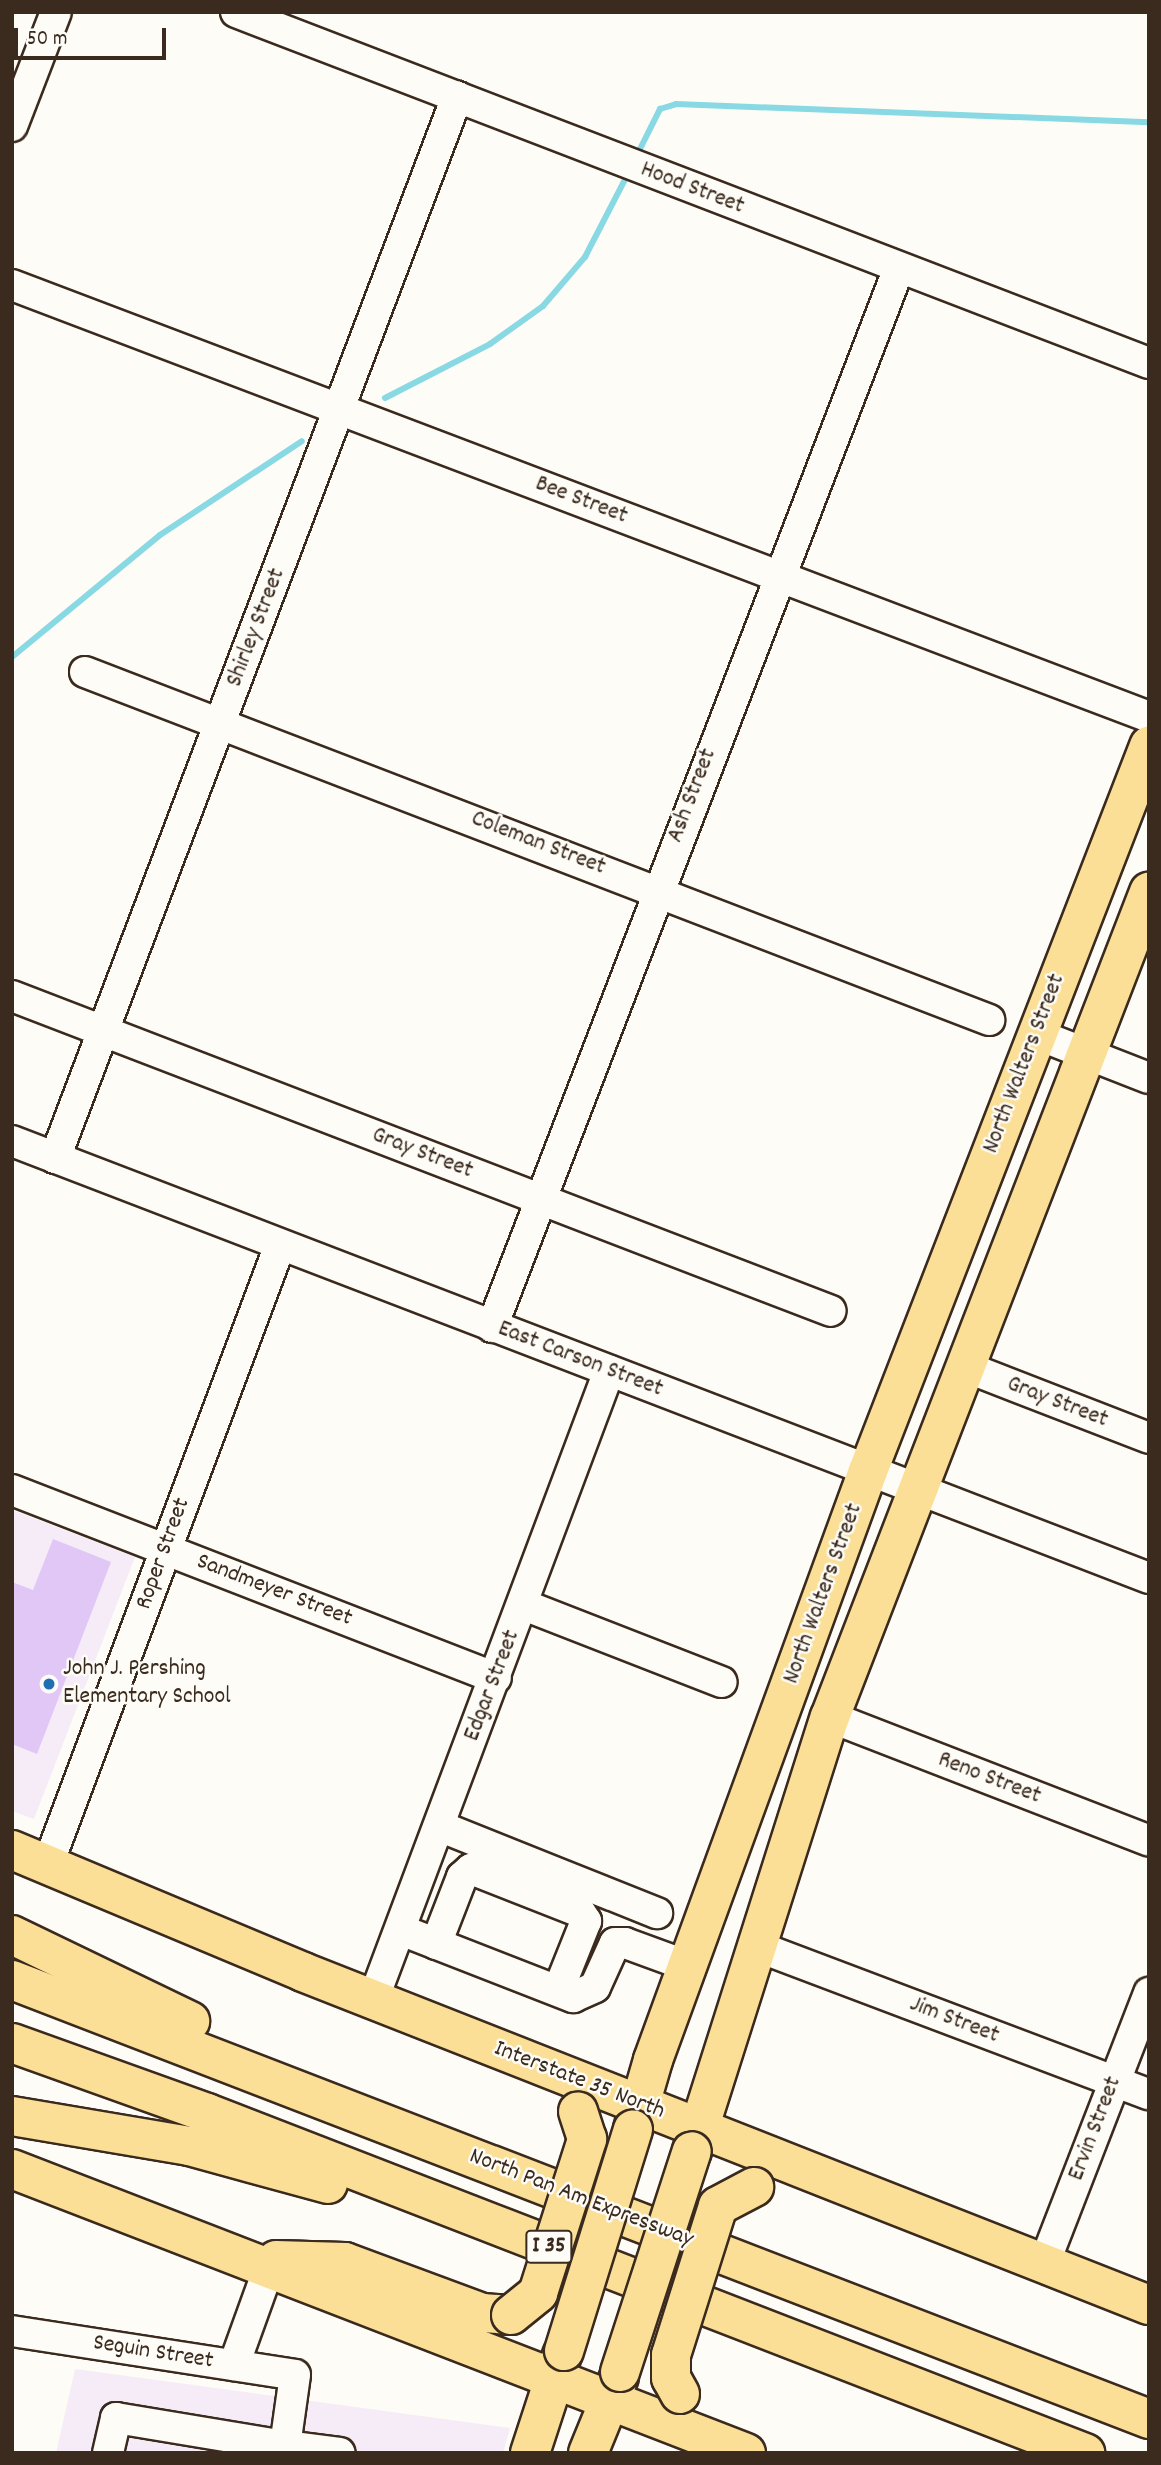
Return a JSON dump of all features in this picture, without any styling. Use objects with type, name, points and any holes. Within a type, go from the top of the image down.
[{"type":"main road","name":"North Walters Street","points":[[530,2453],[636,2117],[688,1966],[868,1471],[1149,746]]},
{"type":"main road","name":"North Walters Street","points":[[588,2453],[615,2386],[697,2140],[830,1717],[1149,892]]},
{"type":"main road","name":"Interstate 35 North","points":[[12,1850],[480,2042],[636,2117],[697,2140],[844,2187],[1149,2305]]},
{"type":"main road","points":[[12,1935],[556,2191]]},
{"type":"main road","name":"North Pan Am Expressway","points":[[12,1980],[556,2191],[969,2347],[1149,2419]]},
{"type":"main road","points":[[257,2263],[345,2262],[482,2313],[511,2315],[538,2293],[587,2138],[578,2111],[550,2087],[480,2042]]},
{"type":"main road","name":"I 35","points":[[12,2043],[207,2113],[531,2241],[1085,2453]]},
{"type":"main road","points":[[12,2116],[189,2146],[531,2241]]},
{"type":"main road","points":[[12,2169],[257,2263],[615,2386],[737,2449]]},
{"type":"main road","points":[[737,2449],[680,2393],[671,2378],[671,2355],[718,2206],[754,2187],[844,2187]]},
{"type":"main road","points":[[969,2347],[1149,2404]]},
{"type":"street","points":[[12,126],[55,12]]},
{"type":"street","name":"Hood Street","points":[[236,12],[1149,363]]},
{"type":"street","name":"Shirley Street","points":[[55,1158],[457,97]]},
{"type":"street","name":"Ash Street","points":[[492,1327],[657,890],[899,268]]},
{"type":"street","name":"Bee Street","points":[[12,285],[1149,717]]},
{"type":"street","name":"Coleman Street","points":[[85,672],[989,1020]]},
{"type":"street","name":"Gray Street","points":[[12,996],[831,1311]]},
{"type":"street","points":[[1036,1034],[1149,1078]]},
{"type":"street","name":"East Carson Street","points":[[12,1141],[1149,1578]]},
{"type":"street","name":"Roper Street","points":[[48,1864],[280,1245]]},
{"type":"street","name":"Gray Street","points":[[966,1367],[1149,1438]]},
{"type":"street","name":"Edgar Street","points":[[373,2000],[524,1605],[609,1371]]},
{"type":"street","name":"Sandmeyer Street","points":[[12,1490],[496,1678]]},
{"type":"street","points":[[524,1605],[721,1682]]},
{"type":"street","name":"Reno Street","points":[[830,1717],[1149,1841]]},
{"type":"street","points":[[439,1826],[657,1913]]},
{"type":"street","points":[[436,1944],[462,1877],[471,1869],[580,1912],[586,1921],[558,1991]]},
{"type":"street","points":[[401,1930],[573,1997],[585,1995],[595,1987],[615,1943],[625,1943],[688,1966]]},
{"type":"street","name":"Jim Street","points":[[759,1947],[1149,2094]]},
{"type":"street","name":"Ervin Street","points":[[1044,2264],[1149,1993]]},
{"type":"street","name":"Seguin Street","points":[[12,2331],[234,2365],[257,2263]]},
{"type":"street","points":[[108,2453],[116,2418],[179,2441],[312,2450],[295,2375],[234,2365]]},
{"type":"shaded area","name":"John J. Pershing Elementary School","points":[[12,1510],[135,1557],[34,1819],[12,1811]]},
{"type":"shaded area","points":[[75,2369],[510,2428],[503,2453],[56,2453]]},
{"type":"building","points":[[53,1539],[111,1562],[37,1754],[12,1744],[12,1582],[33,1590]]},
{"type":"waterway","points":[[636,157],[660,109],[676,104],[1149,122]]},
{"type":"waterway","points":[[385,398],[490,344],[543,306],[585,257],[630,170]]},
{"type":"waterway","points":[[12,657],[160,535],[302,441]]},
{"type":"place","name":"John J. Pershing Elementary School","points":[[49,1684]]}]
